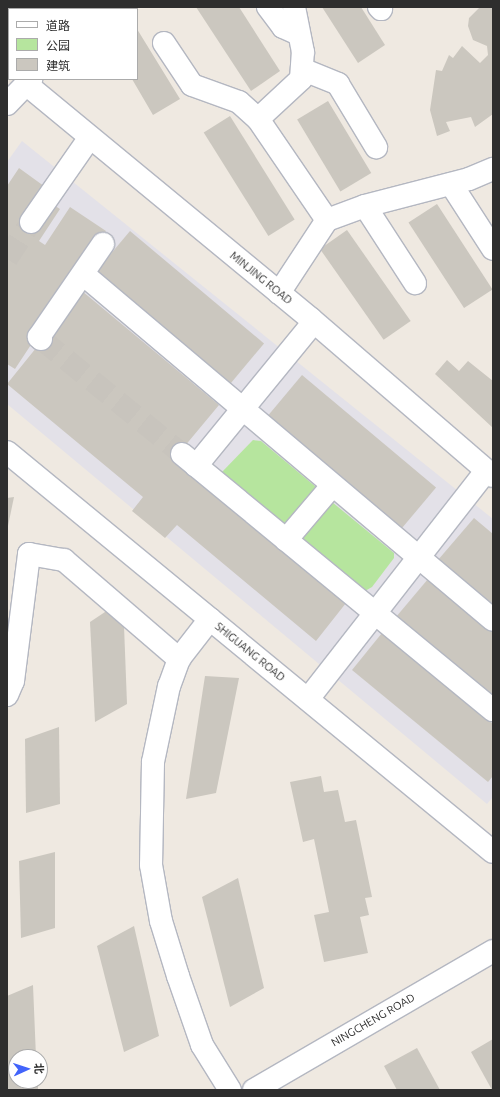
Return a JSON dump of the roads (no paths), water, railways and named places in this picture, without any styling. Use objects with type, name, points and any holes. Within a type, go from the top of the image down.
[{"type":"street","points":[[268,7],[283,27],[300,34]]},
{"type":"street","points":[[258,119],[292,92],[304,70],[300,34],[294,7]]},
{"type":"street","points":[[164,43],[192,85],[239,102],[258,119],[327,220]]},
{"type":"street","points":[[304,70],[338,84],[376,147]]},
{"type":"street","points":[[7,104],[28,82]]},
{"type":"street","name":"MINJING ROAD","points":[[28,82],[90,138],[314,322],[490,473]]},
{"type":"street","points":[[31,222],[90,138]]},
{"type":"street","points":[[279,293],[327,220],[366,206],[451,184],[493,169]]},
{"type":"street","points":[[451,184],[493,249]]},
{"type":"street","points":[[366,206],[415,283]]},
{"type":"street","points":[[41,339],[39,337],[103,244]]},
{"type":"street","points":[[82,274],[417,559],[493,620]]},
{"type":"street","points":[[314,322],[241,409],[189,460],[493,710]]},
{"type":"street","name":"SHIGUANG ROAD","points":[[7,452],[493,852]]},
{"type":"street","points":[[308,700],[417,559],[490,473]]},
{"type":"street","points":[[286,540],[332,486]]},
{"type":"street","points":[[7,695],[13,682],[29,554],[64,560],[179,659]]},
{"type":"street","points":[[210,619],[179,659],[169,686],[153,762],[151,865],[161,921],[202,1045],[230,1090]]},
{"type":"street","name":"NINGCHENG ROAD","points":[[254,1090],[493,951]]},
{"type":"tunnel","points":[[7,259],[31,222]]},
{"type":"tunnel","points":[[41,339],[182,454]]}]
